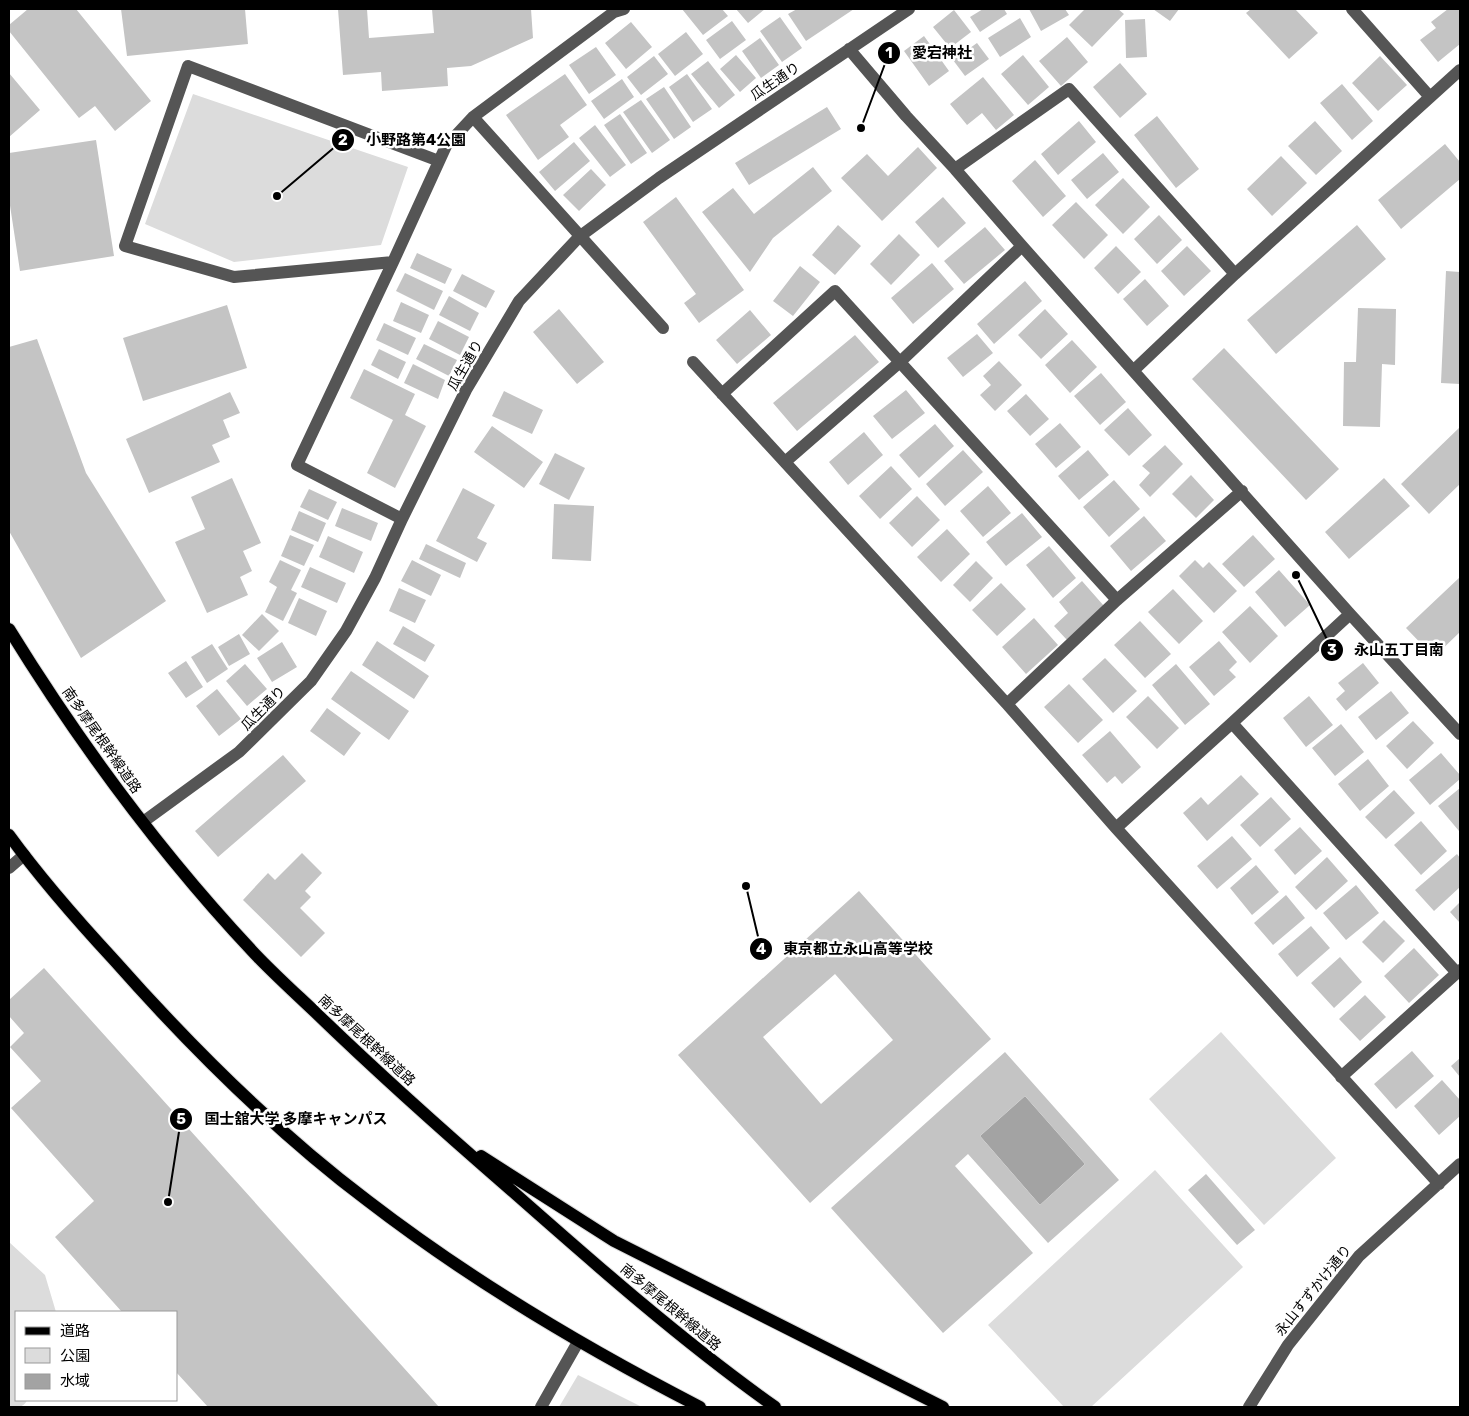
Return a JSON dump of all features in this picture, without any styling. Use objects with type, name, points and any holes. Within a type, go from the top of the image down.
[{"type":"main road","name":"南多摩尾根幹線道路","points":[[9,629],[45,686],[121,795],[183,871],[257,956],[366,1061],[446,1133],[692,1346],[775,1407]]},
{"type":"main road","points":[[9,835],[24,855],[157,1009],[287,1134],[367,1200],[490,1288],[578,1342],[700,1407]]},
{"type":"main road","points":[[446,1133],[614,1242],[943,1407]]},
{"type":"street","points":[[402,519],[297,465],[446,146],[473,117],[614,12],[624,9]]},
{"type":"street","name":"瓜生通り","points":[[143,822],[239,752],[311,681],[346,631],[375,578],[466,390],[519,301],[579,237],[659,178],[909,9]]},
{"type":"street","points":[[1352,9],[1430,97]]},
{"type":"street","points":[[849,49],[906,116],[1350,614],[1460,734]]},
{"type":"street","points":[[393,262],[234,277],[125,246],[188,66],[438,161]]},
{"type":"street","points":[[1134,370],[1235,274],[1460,70]]},
{"type":"street","points":[[955,169],[1069,89],[1235,274]]},
{"type":"street","points":[[473,117],[579,237],[663,328]]},
{"type":"street","points":[[786,462],[900,362],[1022,246]]},
{"type":"street","points":[[722,394],[835,292],[1117,600]]},
{"type":"street","points":[[693,362],[1007,704],[1116,828],[1439,1184]]},
{"type":"street","points":[[1007,704],[1117,600],[1242,491]]},
{"type":"street","points":[[1116,828],[1350,614]]},
{"type":"street","points":[[1232,723],[1459,972],[1342,1077]]},
{"type":"street","points":[[9,868],[24,855]]},
{"type":"street","name":"永山すずかけ通り","points":[[1249,1407],[1288,1345],[1359,1256],[1460,1164]]},
{"type":"street","points":[[541,1407],[578,1342]]},
{"type":"green space","points":[[193,94],[408,167],[381,245],[234,262],[145,224]]},
{"type":"green space","points":[[1221,1032],[1336,1158],[1264,1225],[1149,1099]]},
{"type":"green space","points":[[1155,1170],[1243,1267],[1091,1407],[1064,1407],[988,1325]]},
{"type":"green space","points":[[9,1242],[45,1275],[56,1311],[15,1311],[15,1401],[27,1401],[22,1406],[9,1407]]},
{"type":"green space","points":[[578,1375],[642,1407],[559,1407]]},
{"type":"water","points":[[1025,1096],[1085,1164],[1040,1205],[980,1136]]},
{"type":"building","points":[[28,9],[76,9],[151,101],[115,131],[95,106],[79,118],[9,31],[9,25]]},
{"type":"building","points":[[121,9],[245,9],[248,44],[127,56]]},
{"type":"building","points":[[338,9],[367,9],[369,38],[434,33],[432,9],[531,9],[533,38],[471,66],[447,68],[448,86],[382,91],[381,72],[343,75]]},
{"type":"building","points":[[682,9],[722,9],[728,16],[703,35]]},
{"type":"building","points":[[736,9],[765,9],[748,23]]},
{"type":"building","points":[[797,9],[854,9],[806,41],[788,14]]},
{"type":"building","points":[[983,9],[1004,9],[1007,14],[980,32],[970,17]]},
{"type":"building","points":[[1029,9],[1065,9],[1069,15],[1041,31]]},
{"type":"building","points":[[1085,9],[1118,9],[1124,14],[1092,47],[1069,25]]},
{"type":"building","points":[[1153,9],[1179,9],[1170,21]]},
{"type":"building","points":[[1251,9],[1295,9],[1318,33],[1289,59],[1246,13]]},
{"type":"building","points":[[1448,9],[1460,9],[1460,44],[1438,62],[1420,40],[1436,28],[1431,22]]},
{"type":"building","points":[[954,10],[971,32],[950,48],[933,27]]},
{"type":"building","points":[[780,17],[802,48],[782,62],[760,31]]},
{"type":"building","points":[[1020,18],[1031,37],[1000,57],[988,38]]},
{"type":"building","points":[[1145,19],[1147,57],[1126,58],[1125,20]]},
{"type":"building","points":[[732,21],[746,40],[720,59],[706,40]]},
{"type":"building","points":[[631,22],[652,47],[626,69],[605,43]]},
{"type":"building","points":[[686,32],[703,54],[675,76],[658,54]]},
{"type":"building","points":[[924,36],[949,71],[929,86],[904,51]]},
{"type":"building","points":[[1067,37],[1088,62],[1061,86],[1039,61]]},
{"type":"building","points":[[760,38],[779,65],[761,78],[742,51]]},
{"type":"building","points":[[977,43],[989,59],[965,76],[953,60]]},
{"type":"building","points":[[596,47],[616,75],[589,94],[569,65]]},
{"type":"building","points":[[736,55],[756,78],[740,92],[720,69]]},
{"type":"building","points":[[1023,55],[1049,87],[1028,105],[1001,74]]},
{"type":"building","points":[[654,56],[668,74],[641,95],[627,77]]},
{"type":"building","points":[[1380,56],[1407,85],[1378,111],[1352,83]]},
{"type":"building","points":[[708,61],[735,95],[719,108],[691,74]]},
{"type":"building","points":[[1120,63],[1147,94],[1120,118],[1093,87]]},
{"type":"building","points":[[9,73],[40,110],[9,137]]},
{"type":"building","points":[[565,74],[587,105],[560,125],[569,137],[538,160],[506,115]]},
{"type":"building","points":[[687,74],[712,109],[693,122],[669,87]]},
{"type":"building","points":[[983,77],[1014,115],[996,130],[982,113],[967,125],[950,104]]},
{"type":"building","points":[[622,79],[634,97],[604,119],[591,101]]},
{"type":"building","points":[[1342,84],[1373,121],[1352,140],[1320,103]]},
{"type":"building","points":[[664,87],[691,127],[674,139],[646,99]]},
{"type":"building","points":[[641,100],[670,140],[652,153],[623,112]]},
{"type":"building","points":[[827,107],[841,129],[749,185],[735,163]]},
{"type":"building","points":[[620,114],[647,153],[631,164],[604,125]]},
{"type":"building","points":[[1157,116],[1199,169],[1176,188],[1134,135]]},
{"type":"building","points":[[1079,121],[1096,142],[1058,175],[1041,154]]},
{"type":"building","points":[[1315,121],[1342,151],[1316,175],[1288,146]]},
{"type":"building","points":[[595,125],[626,165],[610,177],[579,138]]},
{"type":"building","points":[[96,140],[114,256],[20,271],[9,199],[9,153]]},
{"type":"building","points":[[574,142],[590,161],[555,191],[539,172]]},
{"type":"building","points":[[1445,144],[1460,162],[1460,179],[1401,229],[1378,200]]},
{"type":"building","points":[[918,147],[937,168],[882,221],[841,178],[867,154],[888,176]]},
{"type":"building","points":[[1103,153],[1119,172],[1087,199],[1071,180]]},
{"type":"building","points":[[1281,156],[1307,183],[1272,216],[1247,189]]},
{"type":"building","points":[[1035,160],[1066,196],[1043,217],[1012,181]]},
{"type":"building","points":[[813,167],[832,191],[773,238],[750,272],[702,212],[733,188],[754,214]]},
{"type":"building","points":[[591,169],[606,185],[579,211],[563,195]]},
{"type":"building","points":[[1123,178],[1150,207],[1123,234],[1095,205]]},
{"type":"building","points":[[676,197],[744,290],[699,323],[684,303],[696,294],[643,222]]},
{"type":"building","points":[[943,197],[966,223],[938,248],[915,222]]},
{"type":"building","points":[[1076,202],[1108,235],[1084,259],[1052,225]]},
{"type":"building","points":[[1159,215],[1182,240],[1157,264],[1134,239]]},
{"type":"building","points":[[838,225],[861,246],[835,275],[812,255]]},
{"type":"building","points":[[1357,225],[1386,259],[1276,354],[1247,320]]},
{"type":"building","points":[[985,227],[1005,250],[964,284],[944,261]]},
{"type":"building","points":[[899,234],[920,255],[891,285],[870,264]]},
{"type":"building","points":[[1116,246],[1141,272],[1118,294],[1094,268]]},
{"type":"building","points":[[1187,246],[1211,271],[1184,296],[1161,271]]},
{"type":"building","points":[[417,253],[452,269],[445,284],[410,268]]},
{"type":"building","points":[[932,263],[954,289],[913,324],[891,298]]},
{"type":"building","points":[[800,266],[820,282],[793,316],[773,301]]},
{"type":"building","points":[[1446,271],[1460,272],[1460,384],[1441,383]]},
{"type":"building","points":[[405,273],[443,291],[434,310],[396,291]]},
{"type":"building","points":[[462,274],[495,291],[486,308],[453,291]]},
{"type":"building","points":[[1145,279],[1169,306],[1147,326],[1123,299]]},
{"type":"building","points":[[1025,281],[1042,301],[994,344],[977,324]]},
{"type":"building","points":[[449,296],[479,313],[470,331],[439,315]]},
{"type":"building","points":[[401,302],[429,315],[421,333],[393,321]]},
{"type":"building","points":[[227,305],[247,368],[143,401],[123,338]]},
{"type":"building","points":[[1358,308],[1396,309],[1395,365],[1382,364],[1380,427],[1343,426],[1344,362],[1356,362]]},
{"type":"building","points":[[559,309],[604,362],[577,384],[533,332]]},
{"type":"building","points":[[1045,309],[1068,334],[1041,359],[1018,335]]},
{"type":"building","points":[[750,310],[771,335],[737,364],[716,340]]},
{"type":"building","points":[[438,321],[469,337],[460,355],[429,339]]},
{"type":"building","points":[[384,323],[416,338],[408,355],[376,340]]},
{"type":"building","points":[[977,334],[993,353],[963,377],[947,358]]},
{"type":"building","points":[[855,335],[879,362],[797,431],[773,403]]},
{"type":"building","points":[[37,339],[86,473],[166,601],[81,658],[9,531],[9,347]]},
{"type":"building","points":[[1072,340],[1097,367],[1070,393],[1045,365]]},
{"type":"building","points":[[424,344],[457,360],[449,376],[416,359]]},
{"type":"building","points":[[1224,348],[1339,469],[1306,500],[1192,379]]},
{"type":"building","points":[[379,349],[406,362],[398,379],[371,365]]},
{"type":"building","points":[[999,361],[1022,385],[995,411],[980,395],[991,385],[983,376]]},
{"type":"building","points":[[413,364],[445,380],[438,399],[404,383]]},
{"type":"building","points":[[364,369],[415,394],[405,415],[426,426],[395,488],[367,473],[393,420],[350,398]]},
{"type":"building","points":[[1101,373],[1126,402],[1100,425],[1074,396]]},
{"type":"building","points":[[906,390],[925,413],[892,439],[873,416]]},
{"type":"building","points":[[504,391],[543,410],[532,434],[492,416]]},
{"type":"building","points":[[230,392],[240,413],[223,420],[230,437],[212,445],[220,462],[149,493],[126,439]]},
{"type":"building","points":[[1026,394],[1049,419],[1030,436],[1007,411]]},
{"type":"building","points":[[1128,408],[1152,435],[1129,456],[1104,430]]},
{"type":"building","points":[[1060,423],[1081,447],[1056,468],[1035,444]]},
{"type":"building","points":[[935,424],[954,446],[919,478],[899,455]]},
{"type":"building","points":[[492,426],[543,462],[524,488],[474,452]]},
{"type":"building","points":[[1460,427],[1460,484],[1429,514],[1401,484]]},
{"type":"building","points":[[864,432],[883,455],[848,485],[829,462]]},
{"type":"building","points":[[1165,445],[1183,464],[1150,497],[1139,485],[1150,473],[1142,466]]},
{"type":"building","points":[[963,450],[983,472],[945,506],[926,484]]},
{"type":"building","points":[[1088,450],[1109,475],[1079,500],[1058,476]]},
{"type":"building","points":[[555,453],[585,468],[569,500],[539,484]]},
{"type":"building","points":[[891,466],[912,489],[880,519],[859,496]]},
{"type":"building","points":[[1191,475],[1214,500],[1196,518],[1172,494]]},
{"type":"building","points":[[232,478],[261,543],[243,551],[252,571],[240,577],[248,595],[207,613],[175,542],[205,529],[191,497]]},
{"type":"building","points":[[1384,478],[1410,506],[1349,559],[1325,532]]},
{"type":"building","points":[[1114,480],[1140,509],[1109,537],[1083,507]]},
{"type":"building","points":[[988,486],[1011,513],[983,537],[960,511]]},
{"type":"building","points":[[463,488],[495,505],[477,538],[487,543],[477,562],[436,541]]},
{"type":"building","points":[[309,489],[337,502],[328,520],[300,507]]},
{"type":"building","points":[[917,496],[940,520],[912,547],[889,523]]},
{"type":"building","points":[[554,504],[594,506],[591,561],[552,559]]},
{"type":"building","points":[[342,508],[378,523],[371,541],[335,526]]},
{"type":"building","points":[[299,511],[326,523],[318,542],[291,530]]},
{"type":"building","points":[[1022,513],[1042,537],[1006,566],[986,542]]},
{"type":"building","points":[[1144,516],[1166,541],[1131,571],[1110,546]]},
{"type":"building","points":[[947,529],[970,554],[941,582],[917,557]]},
{"type":"building","points":[[290,535],[314,545],[304,566],[281,556]]},
{"type":"building","points":[[1253,535],[1275,559],[1244,587],[1222,564]]},
{"type":"building","points":[[328,536],[363,552],[354,573],[319,557]]},
{"type":"building","points":[[426,544],[466,563],[460,578],[419,559]]},
{"type":"building","points":[[1049,546],[1076,578],[1053,598],[1026,565]]},
{"type":"building","points":[[280,560],[301,570],[291,590],[297,593],[283,621],[265,612],[277,587],[269,582]]},
{"type":"building","points":[[412,560],[441,575],[431,596],[401,581]]},
{"type":"building","points":[[1195,560],[1203,568],[1209,562],[1237,591],[1214,613],[1179,576]]},
{"type":"building","points":[[976,561],[993,578],[970,602],[953,585]]},
{"type":"building","points":[[310,567],[346,583],[337,603],[301,587]]},
{"type":"building","points":[[1279,570],[1310,605],[1285,627],[1255,592]]},
{"type":"building","points":[[1460,577],[1460,632],[1434,657],[1406,628]]},
{"type":"building","points":[[1082,581],[1104,606],[1067,640],[1054,626],[1068,613],[1059,602]]},
{"type":"building","points":[[1001,583],[1026,609],[997,636],[972,610]]},
{"type":"building","points":[[399,588],[426,600],[415,623],[389,611]]},
{"type":"building","points":[[1173,589],[1203,621],[1179,644],[1148,612]]},
{"type":"building","points":[[299,598],[327,611],[316,636],[288,623]]},
{"type":"building","points":[[1250,606],[1278,636],[1250,663],[1222,632]]},
{"type":"building","points":[[262,614],[279,631],[259,651],[242,635]]},
{"type":"building","points":[[1034,618],[1058,645],[1026,674],[1002,647]]},
{"type":"building","points":[[1140,621],[1171,654],[1145,678],[1114,645]]},
{"type":"building","points":[[403,626],[435,645],[425,662],[393,644]]},
{"type":"building","points":[[239,634],[250,654],[229,666],[218,647]]},
{"type":"building","points":[[377,641],[429,676],[414,699],[362,665]]},
{"type":"building","points":[[1219,641],[1237,662],[1229,670],[1236,677],[1214,696],[1189,667]]},
{"type":"building","points":[[282,642],[297,667],[272,682],[257,658]]},
{"type":"building","points":[[212,644],[228,669],[207,683],[191,657]]},
{"type":"building","points":[[1105,658],[1137,691],[1113,713],[1082,679]]},
{"type":"building","points":[[186,661],[203,687],[186,698],[168,673]]},
{"type":"building","points":[[1363,663],[1379,683],[1346,711],[1336,699],[1345,691],[1338,683]]},
{"type":"building","points":[[245,664],[267,689],[247,706],[226,681]]},
{"type":"building","points":[[1176,664],[1210,704],[1185,725],[1152,685]]},
{"type":"building","points":[[351,671],[409,711],[389,740],[331,699]]},
{"type":"building","points":[[1069,684],[1103,720],[1078,743],[1044,707]]},
{"type":"building","points":[[217,689],[241,719],[219,736],[196,706]]},
{"type":"building","points":[[1391,691],[1409,713],[1376,740],[1358,717]]},
{"type":"building","points":[[1148,696],[1179,728],[1157,749],[1126,717]]},
{"type":"building","points":[[1309,696],[1333,725],[1306,747],[1283,718]]},
{"type":"building","points":[[327,708],[361,733],[344,756],[310,731]]},
{"type":"building","points":[[1413,721],[1434,743],[1407,769],[1386,746]]},
{"type":"building","points":[[1341,724],[1364,752],[1335,776],[1312,748]]},
{"type":"building","points":[[1110,731],[1141,767],[1122,784],[1115,776],[1107,783],[1082,755]]},
{"type":"building","points":[[1441,753],[1460,775],[1460,779],[1430,805],[1409,780]]},
{"type":"building","points":[[283,755],[306,781],[218,857],[195,831]]},
{"type":"building","points":[[1368,759],[1389,786],[1360,811],[1338,784]]},
{"type":"building","points":[[1241,775],[1259,794],[1207,841],[1183,813],[1201,797],[1208,805]]},
{"type":"building","points":[[1460,788],[1460,830],[1459,831],[1438,806]]},
{"type":"building","points":[[1394,790],[1415,813],[1386,839],[1365,817]]},
{"type":"building","points":[[1271,797],[1291,819],[1260,847],[1240,825]]},
{"type":"building","points":[[1421,821],[1447,851],[1421,875],[1394,845]]},
{"type":"building","points":[[1300,827],[1322,851],[1295,875],[1274,850]]},
{"type":"building","points":[[1232,836],[1252,859],[1217,889],[1197,866]]},
{"type":"building","points":[[302,853],[322,873],[305,891],[311,897],[300,908],[325,933],[301,957],[243,900],[268,873],[275,880]]},
{"type":"building","points":[[1457,854],[1460,858],[1460,887],[1434,911],[1415,890]]},
{"type":"building","points":[[1327,857],[1348,881],[1316,910],[1295,887]]},
{"type":"building","points":[[1256,865],[1279,892],[1252,915],[1230,888]]},
{"type":"building","points":[[1356,885],[1379,913],[1346,940],[1323,913]]},
{"type":"building","points":[[859,891],[991,1039],[810,1203],[678,1055]],"holes":[[[835,974],[893,1040],[821,1104],[763,1037]]]},
{"type":"building","points":[[1286,895],[1305,918],[1273,945],[1254,923]]},
{"type":"building","points":[[1460,902],[1460,923],[1450,912]]},
{"type":"building","points":[[1384,920],[1405,941],[1383,963],[1362,942]]},
{"type":"building","points":[[1311,926],[1330,948],[1297,977],[1278,954]]},
{"type":"building","points":[[1414,948],[1439,975],[1409,1003],[1384,976]]},
{"type":"building","points":[[1340,957],[1362,982],[1334,1008],[1311,983]]},
{"type":"building","points":[[44,968],[439,1407],[208,1407],[178,1374],[178,1311],[121,1311],[55,1237],[94,1201],[11,1108],[41,1081],[10,1047],[24,1033],[9,1016],[9,1000]]},
{"type":"building","points":[[1365,995],[1386,1017],[1360,1041],[1339,1019]]},
{"type":"building","points":[[1412,1051],[1434,1076],[1396,1109],[1374,1084]]},
{"type":"building","points":[[1005,1052],[1119,1180],[1048,1243],[968,1154],[955,1166],[1033,1253],[943,1333],[831,1208]],"holes":[[[1025,1096],[1085,1164],[1040,1205],[980,1136]]]},
{"type":"building","points":[[1460,1058],[1460,1077],[1451,1066]]},
{"type":"building","points":[[1442,1080],[1460,1100],[1460,1116],[1439,1135],[1414,1106]]},
{"type":"building","points":[[1206,1174],[1255,1230],[1237,1245],[1188,1190]]},
{"type":"place","name":"愛宕神社","points":[[861,128]]},
{"type":"place","name":"小野路第4公園","points":[[277,196]]},
{"type":"place","name":"永山五丁目南","points":[[1296,575]]},
{"type":"place","name":"東京都立永山高等学校","points":[[746,886]]},
{"type":"place","name":"国士舘大学 多摩キャンパス","points":[[168,1202]]}]
